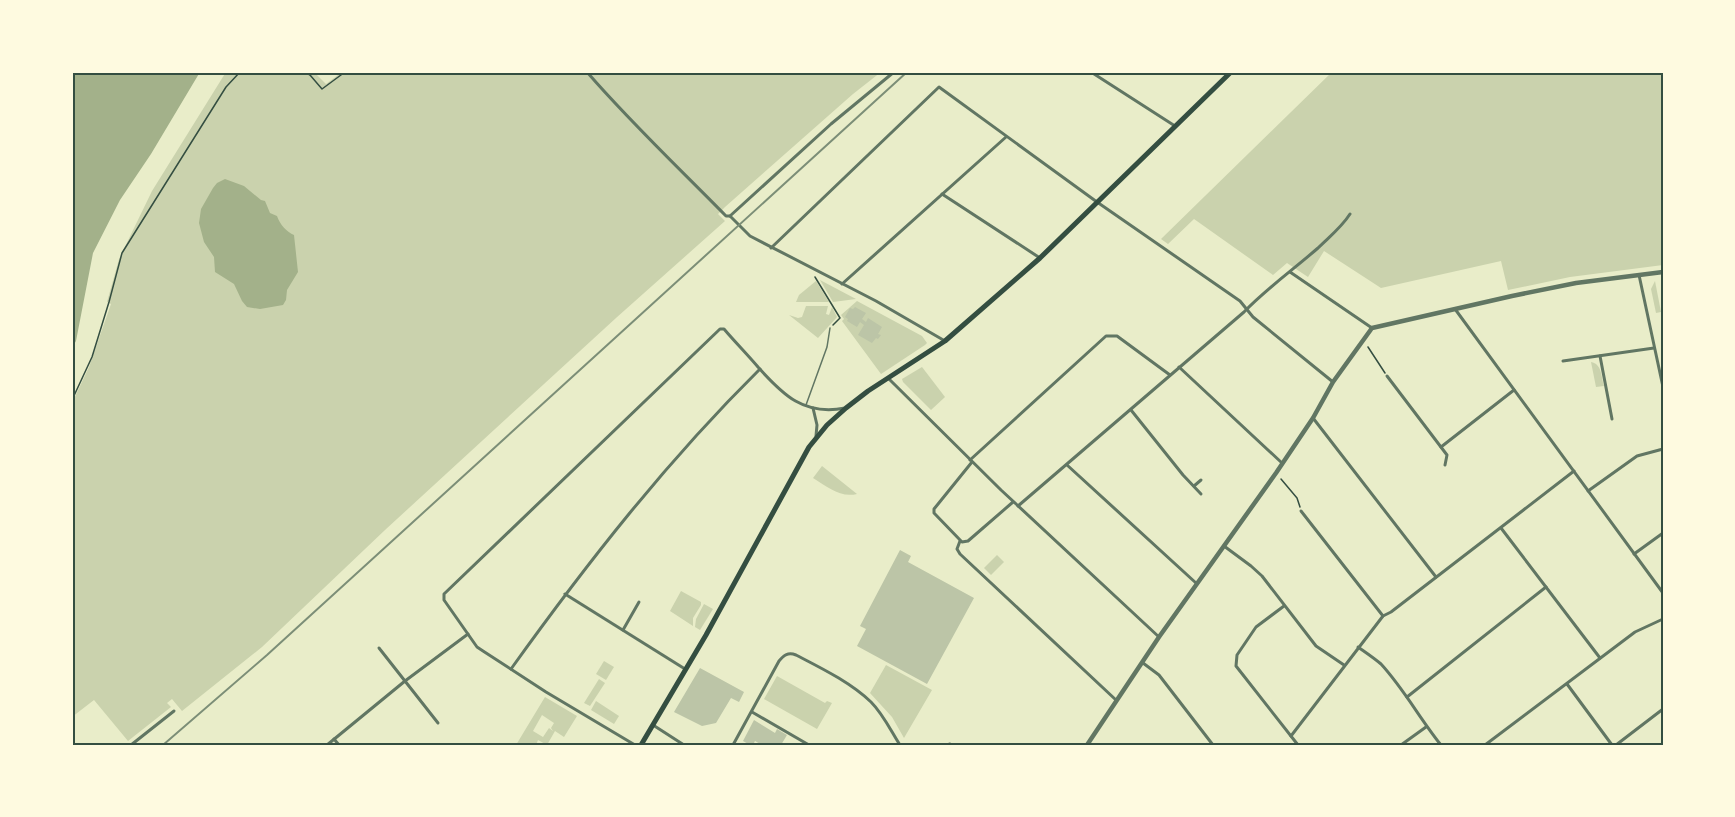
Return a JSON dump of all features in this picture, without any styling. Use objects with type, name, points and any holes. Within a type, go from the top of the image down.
[{"type":"main road","points":[[641,745],[816,438],[846,408],[945,341],[1040,258],[1229,72]]},
{"type":"street","points":[[587,72],[649,140],[726,216],[730,216],[750,236],[945,341]]},
{"type":"street","points":[[730,216],[831,124],[894,72]]},
{"type":"street","points":[[1091,72],[1175,126]]},
{"type":"street","points":[[771,248],[939,87],[1097,202],[1240,301],[1253,317],[1333,382]]},
{"type":"street","points":[[842,284],[1006,137]]},
{"type":"street","points":[[942,194],[1040,258]]},
{"type":"street","points":[[1018,506],[1290,272],[1342,226],[1350,214]]},
{"type":"street","points":[[1290,272],[1372,328]]},
{"type":"street","points":[[1087,745],[1141,662],[1276,473],[1333,382],[1372,328],[1576,283],[1663,272]]},
{"type":"street","points":[[1639,275],[1663,387]]},
{"type":"street","points":[[1455,309],[1663,593]]},
{"type":"street","points":[[636,745],[546,692],[483,651],[444,600],[444,594],[720,329],[724,329],[787,397],[813,408],[830,410],[846,408]]},
{"type":"street","points":[[1014,502],[963,543],[934,513],[934,509],[971,461],[1106,336],[1117,336],[1170,375]]},
{"type":"street","points":[[1563,361],[1654,348]]},
{"type":"street","points":[[1600,356],[1612,419]]},
{"type":"street","points":[[1179,367],[1282,463]]},
{"type":"street","points":[[511,669],[565,594],[640,498],[735,393],[760,369]]},
{"type":"street","points":[[1387,376],[1442,447],[1447,455],[1445,465]]},
{"type":"street","points":[[888,378],[1018,506],[1159,637]]},
{"type":"street","points":[[1442,447],[1514,390]]},
{"type":"street","points":[[813,408],[816,438]]},
{"type":"street","points":[[1131,409],[1183,475],[1201,494]]},
{"type":"street","points":[[1312,418],[1436,577]]},
{"type":"street","points":[[1588,491],[1637,456],[1663,449]]},
{"type":"street","points":[[1067,465],[1196,584]]},
{"type":"street","points":[[1291,736],[1383,616],[1574,471]]},
{"type":"street","points":[[1194,486],[1201,480]]},
{"type":"street","points":[[1301,511],[1383,616]]},
{"type":"street","points":[[1501,528],[1600,658]]},
{"type":"street","points":[[1634,554],[1663,533]]},
{"type":"street","points":[[960,541],[957,549],[960,554],[1116,700]]},
{"type":"street","points":[[1224,546],[1262,576],[1316,646],[1344,665]]},
{"type":"street","points":[[1407,697],[1546,587]]},
{"type":"street","points":[[565,594],[686,669]]},
{"type":"street","points":[[623,630],[639,602]]},
{"type":"street","points":[[1284,606],[1256,627],[1235,660],[1236,666],[1298,745]]},
{"type":"street","points":[[1485,745],[1635,632],[1663,619]]},
{"type":"street","points":[[327,745],[405,681],[468,634]]},
{"type":"street","points":[[1358,647],[1380,663],[1441,745]]},
{"type":"street","points":[[379,648],[438,723]]},
{"type":"street","points":[[733,745],[779,661],[784,655],[793,654],[855,690],[871,702],[900,745]]},
{"type":"street","points":[[1141,662],[1159,675],[1211,744]]},
{"type":"street","points":[[1567,684],[1616,745],[1663,709]]},
{"type":"street","points":[[131,745],[174,711]]},
{"type":"street","points":[[752,712],[809,745]]},
{"type":"street","points":[[653,725],[684,745]]},
{"type":"street","points":[[1401,745],[1426,727]]},
{"type":"street","points":[[334,739],[339,745]]},
{"type":"street","points":[[947,745],[952,745]]},
{"type":"lane","points":[[805,406],[827,347],[830,328]]},
{"type":"path","points":[[72,400],[92,357],[110,302],[122,253],[226,87],[240,72]]},
{"type":"path","points":[[305,72],[322,88],[345,72]]},
{"type":"path","points":[[809,267],[840,318],[830,328]]},
{"type":"path","points":[[1368,347],[1387,376]]},
{"type":"path","points":[[1276,473],[1297,498],[1301,511]]},
{"type":"shaded area","points":[[72,72],[200,72],[151,154],[120,200],[93,253],[76,341],[72,348]]},
{"type":"shaded area","points":[[226,72],[314,72],[326,84],[342,72],[881,72],[725,207],[718,214],[725,221],[385,530],[262,647],[182,711],[172,699],[167,703],[171,707],[128,741],[94,700],[72,717],[72,403],[89,367],[111,304],[107,302],[119,259],[152,191]]},
{"type":"shaded area","points":[[1332,72],[1663,72],[1663,265],[1570,277],[1508,290],[1501,261],[1381,288],[1324,251],[1308,277],[1287,263],[1273,275],[1194,219],[1168,244],[1161,239]]},
{"type":"shaded area","points":[[225,179],[244,186],[265,201],[270,213],[277,216],[284,228],[294,235],[298,272],[287,290],[283,305],[260,309],[247,307],[234,284],[215,272],[214,257],[204,242],[199,223],[201,209],[213,188]]},
{"type":"shaded area","points":[[820,280],[856,299],[833,302]]},
{"type":"shaded area","points":[[816,281],[829,302],[796,302],[799,295]]},
{"type":"shaded area","points":[[1655,281],[1661,312],[1656,313],[1651,289]]},
{"type":"shaded area","points":[[857,301],[922,336],[927,343],[881,374],[842,321],[844,319],[841,315]]},
{"type":"shaded area","points":[[806,306],[828,306],[826,314],[829,315],[832,307],[837,317],[818,338],[789,315],[802,317]]},
{"type":"shaded area","points":[[1591,362],[1599,368],[1604,386],[1596,387]]},
{"type":"shaded area","points":[[922,367],[945,397],[931,410],[902,379]]},
{"type":"shaded area","points":[[822,466],[857,494],[840,493],[813,478]]},
{"type":"shaded area","points":[[997,555],[1004,562],[991,575],[984,568]]},
{"type":"shaded area","points":[[681,591],[701,602],[693,618],[693,626],[670,611]]},
{"type":"shaded area","points":[[704,604],[713,609],[700,630],[695,627],[696,619]]},
{"type":"shaded area","points":[[604,661],[614,667],[606,680],[596,674]]},
{"type":"shaded area","points":[[886,665],[932,690],[904,738],[892,717],[870,693]]},
{"type":"shaded area","points":[[777,676],[825,703],[827,701],[832,703],[817,729],[764,699]]},
{"type":"shaded area","points":[[599,679],[605,683],[590,706],[584,703]]},
{"type":"shaded area","points":[[545,697],[577,716],[564,737],[555,731],[547,745],[538,740],[536,745],[516,745]],"holes":[[[542,715],[554,723],[551,728],[553,731],[549,728],[543,737],[533,731]]]},
{"type":"shaded area","points":[[596,701],[619,716],[614,724],[591,710]]},
{"type":"building","points":[[855,307],[866,313],[862,319],[866,322],[868,318],[882,327],[878,334],[881,335],[872,343],[858,335],[864,325],[860,322],[857,327],[845,317],[850,308]]},
{"type":"building","points":[[900,550],[911,556],[908,562],[974,598],[927,684],[857,646],[866,629],[860,626]]},
{"type":"building","points":[[700,668],[744,692],[739,702],[731,698],[716,723],[702,726],[674,712]]},
{"type":"building","points":[[754,720],[775,733],[777,729],[787,735],[781,745],[762,745],[755,741],[753,745],[750,745],[743,741]]},
{"type":"railway","points":[[163,745],[267,655],[907,72]]}]
